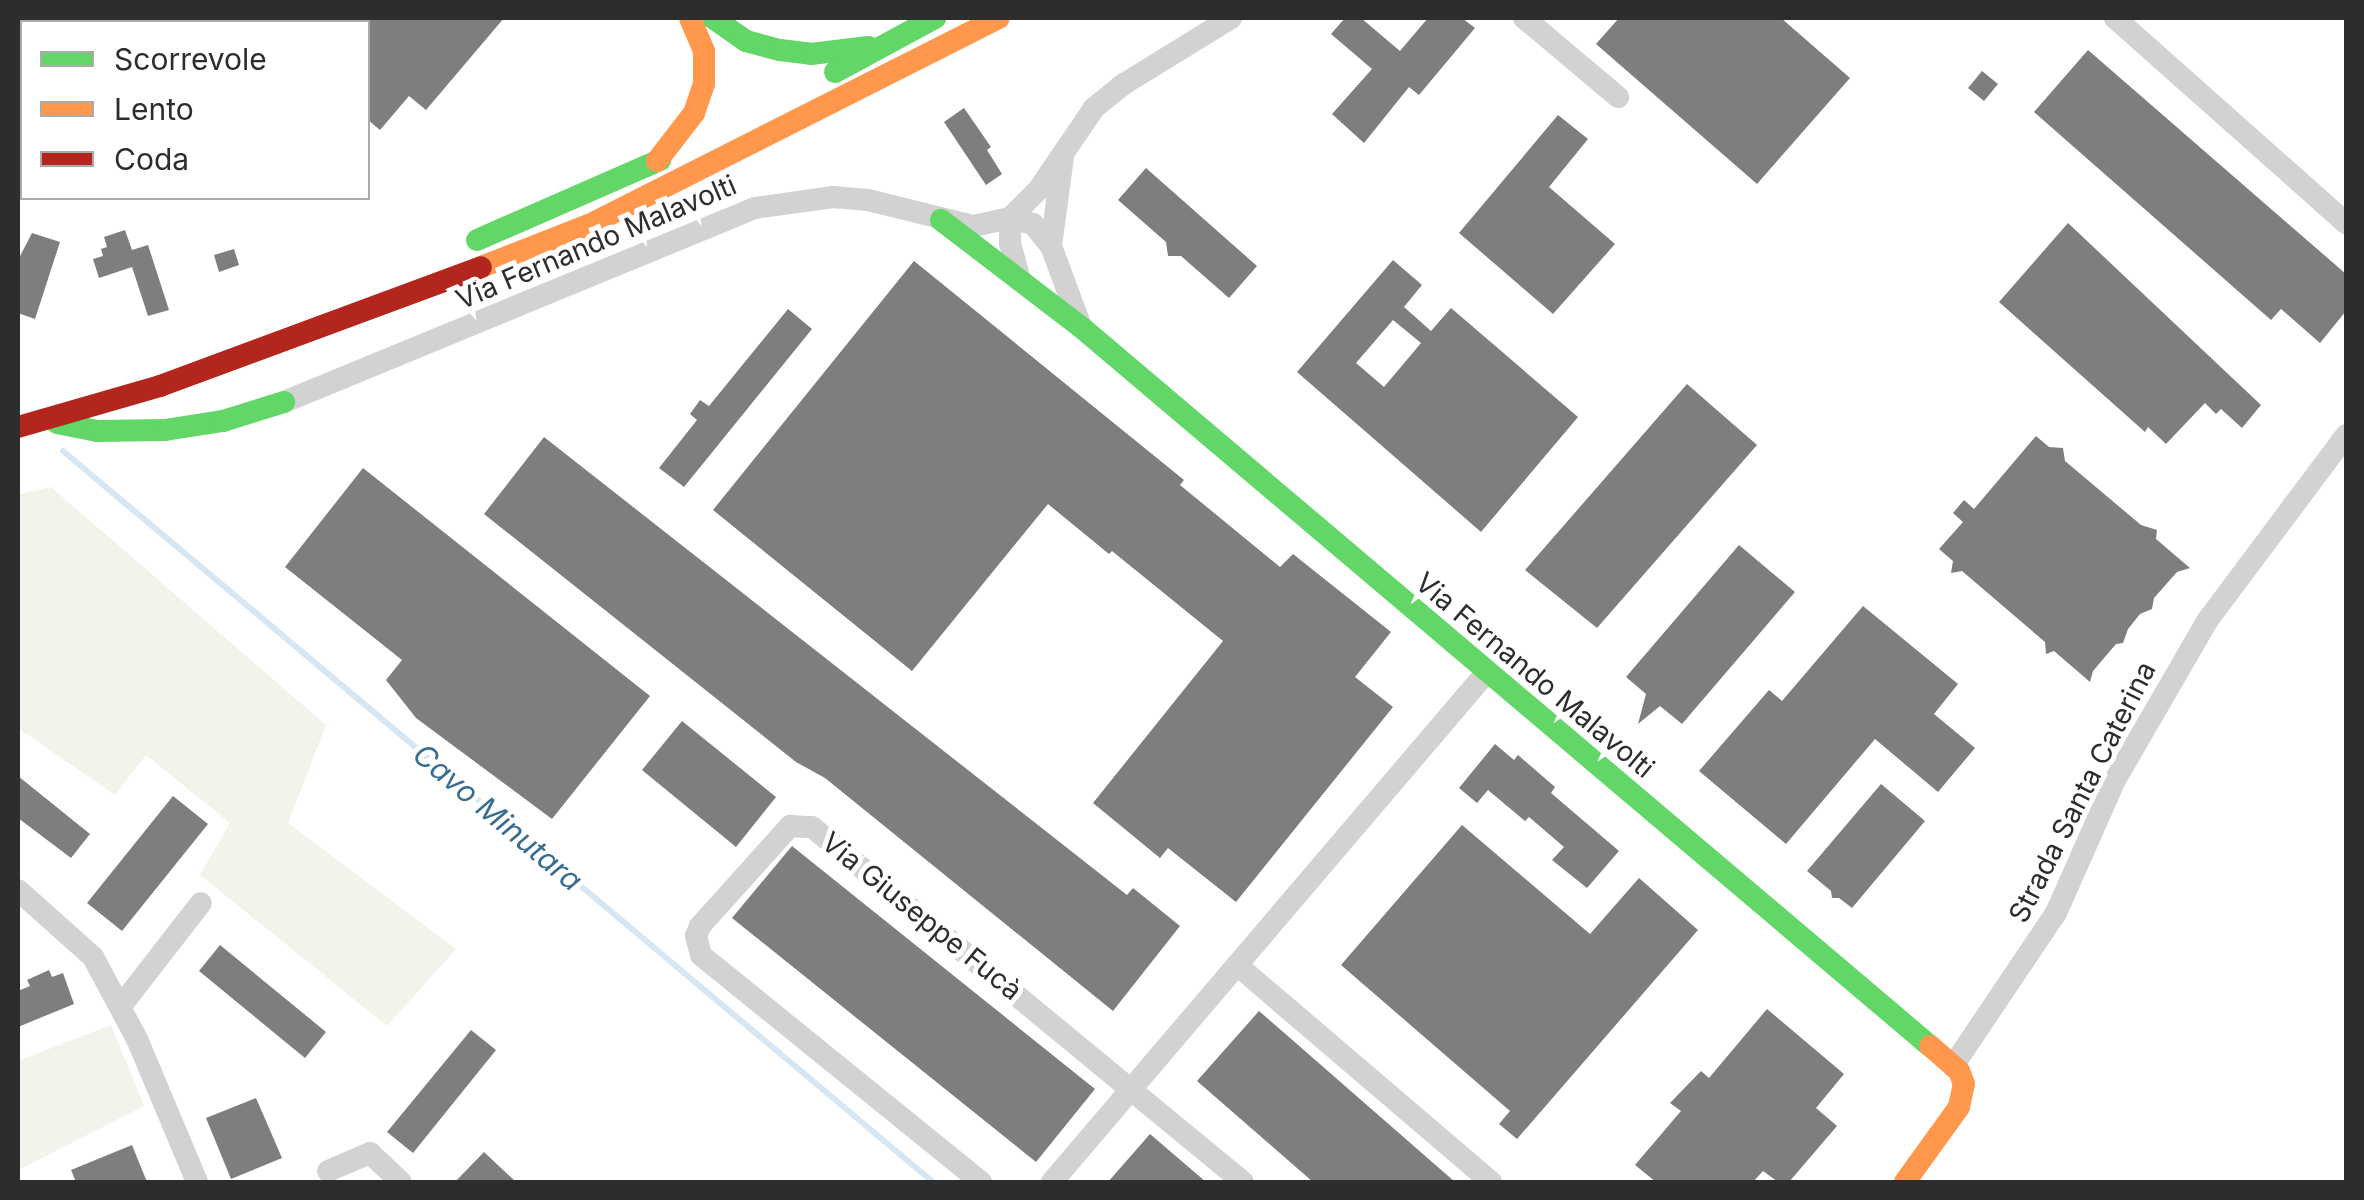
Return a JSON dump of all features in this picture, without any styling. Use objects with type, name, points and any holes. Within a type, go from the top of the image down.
[{"type":"main road","points":[[657,161],[694,114],[704,84],[704,51],[690,18]]},
{"type":"main road","points":[[712,18],[746,41],[780,50],[811,54],[885,45]]},
{"type":"main road","points":[[820,80],[936,18]]},
{"type":"main road","points":[[18,427],[310,334],[589,225],[999,18]]},
{"type":"main road","points":[[754,114],[787,98]]},
{"type":"main road","points":[[454,250],[706,138]]},
{"type":"main road","name":"Via Fernando Malavolti","points":[[941,220],[1081,327],[1954,1066]]},
{"type":"main road","points":[[384,277],[419,265]]},
{"type":"main road","points":[[42,420],[97,431],[165,430],[223,421],[284,402]]},
{"type":"main road","points":[[1906,1182],[1959,1107],[1964,1084],[1954,1066]]},
{"type":"street","points":[[1010,218],[1039,189],[1094,108],[1231,18]]},
{"type":"street","points":[[1524,18],[1618,97]]},
{"type":"street","points":[[2115,18],[2346,223]]},
{"type":"street","name":"Via Fernando Malavolti","points":[[1064,153],[1051,246],[1081,327]]},
{"type":"street","name":"Via Fernando Malavolti","points":[[284,402],[310,387],[438,340],[755,208],[834,197],[868,200],[973,226],[1010,218]]},
{"type":"street","points":[[1010,218],[1033,224],[1051,246]]},
{"type":"street","points":[[1010,218],[1020,282]]},
{"type":"street","name":"Strada Santa Caterina","points":[[1954,1066],[2056,913],[2115,780],[2208,621],[2346,435]]},
{"type":"street","points":[[1052,1182],[1486,673]]},
{"type":"street","name":"Via Giuseppe Fucà","points":[[981,1182],[701,955],[696,936],[700,926],[781,831],[801,824],[812,827],[1243,1182]]},
{"type":"street","points":[[18,890],[94,957],[121,1006],[197,1182]]},
{"type":"street","points":[[121,1006],[200,904]]},
{"type":"street","points":[[1238,965],[1491,1182]]},
{"type":"street","points":[[328,1171],[370,1153],[401,1182]]},
{"type":"shaded area","points":[[51,487],[326,725],[288,823],[456,949],[387,1026],[200,875],[230,823],[146,755],[115,795],[18,728],[18,494]]},
{"type":"shaded area","points":[[111,1025],[144,1106],[18,1170],[18,1061]]},
{"type":"building","points":[[504,18],[426,110],[409,96],[380,130],[370,122],[368,20]]},
{"type":"building","points":[[1345,18],[1361,18],[1400,51],[1428,18],[1462,18],[1475,28],[1419,95],[1409,87],[1364,143],[1332,114],[1372,69],[1331,34]]},
{"type":"building","points":[[1619,18],[1781,18],[1850,78],[1757,184],[1596,44]]},
{"type":"building","points":[[2088,50],[2346,274],[2346,311],[2320,343],[2281,309],[2271,320],[2034,112]]},
{"type":"building","points":[[1982,71],[1998,84],[1984,101],[1968,88]]},
{"type":"building","points":[[964,108],[991,147],[987,150],[1002,174],[986,185],[944,122]]},
{"type":"building","points":[[1558,115],[1588,139],[1549,187],[1615,244],[1553,314],[1459,233]]},
{"type":"building","points":[[1146,168],[1257,266],[1229,298],[1181,256],[1168,256],[1166,242],[1118,200]]},
{"type":"building","points":[[2068,223],[2261,405],[2242,428],[2221,409],[2216,414],[2205,403],[2166,444],[2148,427],[2145,432],[1999,302]]},
{"type":"building","points":[[125,230],[132,250],[148,245],[169,310],[148,316],[132,267],[99,278],[93,259],[103,256],[101,249],[107,247],[104,237]]},
{"type":"building","points":[[32,233],[60,242],[35,319],[18,313],[18,260]]},
{"type":"building","points":[[234,249],[239,265],[219,272],[214,255]]},
{"type":"building","points":[[1393,260],[1422,285],[1404,307],[1431,331],[1451,308],[1578,417],[1481,532],[1297,372]],"holes":[[[1393,320],[1421,343],[1384,387],[1356,363]]]},
{"type":"building","points":[[914,261],[1184,480],[1180,485],[1280,567],[1293,554],[1391,632],[1355,677],[1393,707],[1236,902],[1168,848],[1160,858],[1093,803],[1223,641],[1112,551],[1109,554],[1048,504],[912,671],[713,510]]},
{"type":"building","points":[[788,309],[812,329],[684,487],[659,468],[697,420],[690,414],[700,400],[709,406]]},
{"type":"building","points":[[1687,384],[1757,445],[1597,628],[1525,570]]},
{"type":"building","points":[[2036,436],[2049,447],[2063,448],[2065,461],[2141,525],[2157,530],[2156,539],[2190,568],[2177,572],[2154,598],[2152,609],[2140,614],[2123,643],[2116,644],[2093,671],[2090,682],[2054,651],[2046,654],[2045,642],[1962,571],[1951,573],[1953,561],[1939,549],[1963,522],[1953,513],[1964,500],[1974,509]]},
{"type":"building","points":[[544,437],[1127,895],[1133,888],[1180,926],[1113,1011],[825,778],[796,762],[484,514]]},
{"type":"building","points":[[363,468],[650,696],[552,819],[416,718],[386,680],[402,660],[285,567]]},
{"type":"building","points":[[1739,545],[1795,592],[1682,724],[1660,706],[1638,724],[1646,694],[1626,677]]},
{"type":"building","points":[[1863,606],[1958,684],[1934,714],[1975,748],[1938,792],[1875,739],[1786,844],[1699,771],[1769,690],[1782,701]]},
{"type":"building","points":[[682,721],[776,797],[736,847],[642,770]]},
{"type":"building","points":[[1495,744],[1514,760],[1518,755],[1555,787],[1551,793],[1619,851],[1587,888],[1552,860],[1564,847],[1529,817],[1525,821],[1488,790],[1477,803],[1459,788]]},
{"type":"building","points":[[18,776],[90,834],[71,858],[18,818]]},
{"type":"building","points":[[1881,784],[1925,821],[1852,908],[1839,898],[1832,898],[1831,891],[1807,871]]},
{"type":"building","points":[[173,796],[208,824],[122,931],[87,903]]},
{"type":"building","points":[[1462,825],[1590,934],[1639,878],[1698,930],[1517,1139],[1499,1124],[1510,1111],[1341,965]]},
{"type":"building","points":[[792,846],[1095,1089],[1036,1162],[732,918]]},
{"type":"building","points":[[220,945],[326,1032],[305,1058],[199,971]]},
{"type":"building","points":[[49,970],[52,977],[63,973],[74,1004],[18,1027],[18,991],[30,986],[27,980]]},
{"type":"building","points":[[1767,1009],[1844,1074],[1816,1108],[1837,1126],[1789,1182],[1778,1182],[1763,1171],[1753,1182],[1656,1182],[1635,1165],[1681,1111],[1670,1103],[1701,1071],[1709,1078]]},
{"type":"building","points":[[1259,1011],[1455,1182],[1313,1182],[1197,1081]]},
{"type":"building","points":[[471,1030],[496,1050],[413,1153],[387,1132]]},
{"type":"building","points":[[256,1098],[282,1158],[231,1179],[206,1118]]},
{"type":"building","points":[[1150,1134],[1206,1182],[1108,1182]]},
{"type":"building","points":[[132,1145],[147,1182],[76,1182],[71,1170]]},
{"type":"building","points":[[484,1152],[516,1182],[455,1182]]},
{"type":"waterway","name":"Cavo Minutara","points":[[63,451],[933,1182]]},
{"type":"traffic: fast","points":[[713,18],[746,41],[780,50],[811,54],[869,47]]},
{"type":"traffic: fast","points":[[835,72],[935,18]]},
{"type":"traffic: fast","points":[[477,240],[660,160]]},
{"type":"traffic: fast","points":[[941,220],[1081,327],[1930,1046]]},
{"type":"traffic: fast","points":[[57,423],[97,431],[165,430],[223,421],[284,402]]},
{"type":"traffic: slow","points":[[657,161],[694,113],[704,84],[704,51],[690,18]]},
{"type":"traffic: slow","points":[[481,267],[589,225],[999,18]]},
{"type":"traffic: slow","points":[[1905,1182],[1959,1107],[1964,1084],[1959,1071],[1930,1046]]},
{"type":"traffic: jam","points":[[18,427],[160,386],[481,267]]}]
